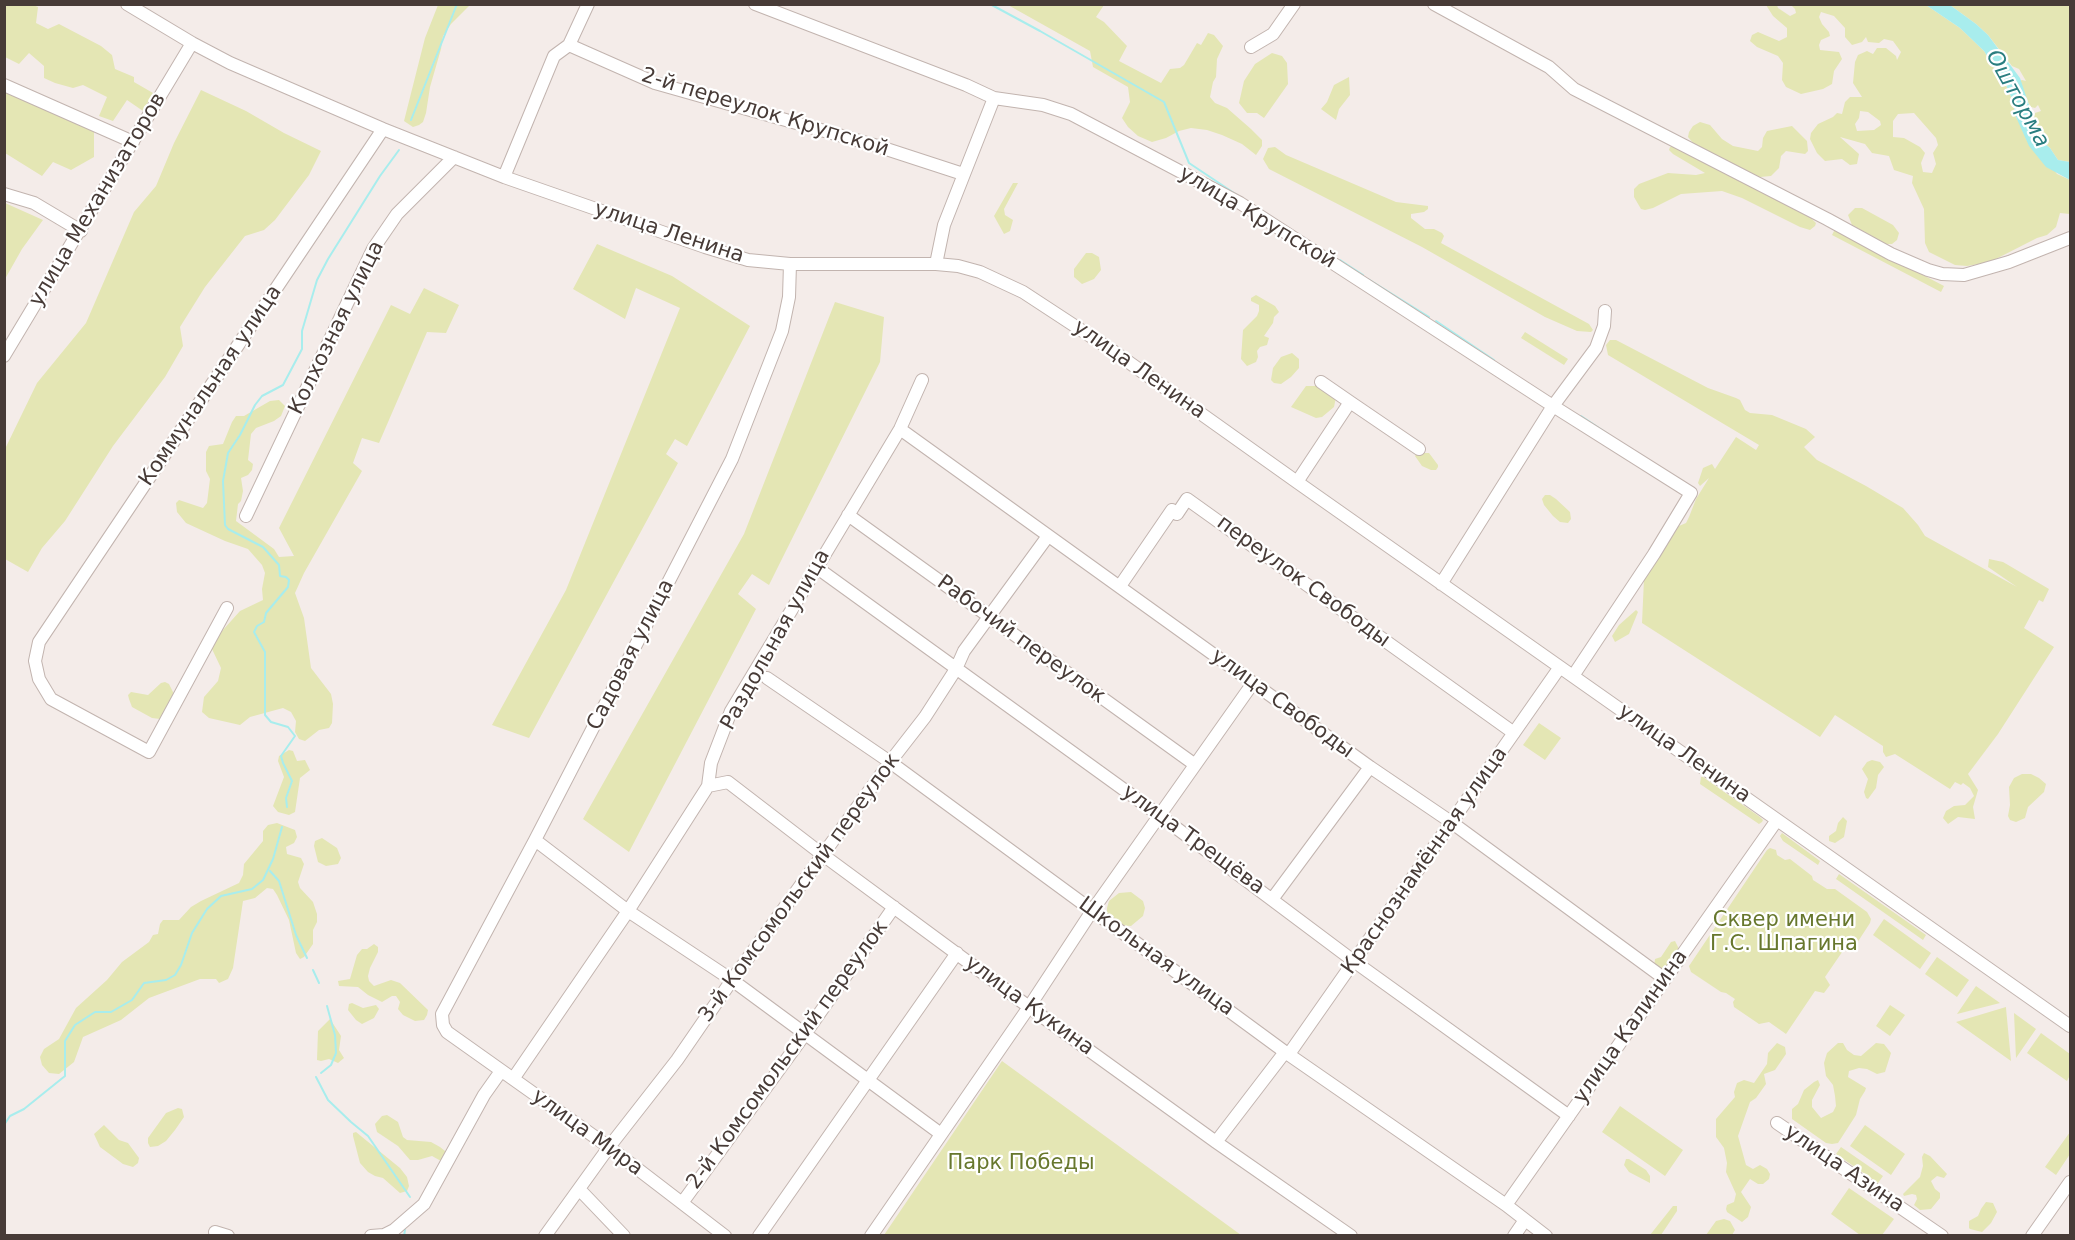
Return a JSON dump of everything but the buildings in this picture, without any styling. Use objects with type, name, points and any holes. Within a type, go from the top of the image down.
[{"type":"street","name":"улица Ленина","points":[[127,4],[230,63],[383,129],[504,177],[705,247],[748,260],[790,264],[958,266],[981,272],[1042,303],[2070,1026]]},
{"type":"street","points":[[504,177],[554,56],[569,45],[588,4]]},
{"type":"street","name":"улица Крупской","points":[[755,4],[966,85],[994,98],[1043,105],[1071,114],[1240,203],[1691,493],[1654,554],[1573,676]]},
{"type":"street","points":[[1251,47],[1273,34],[1294,4]]},
{"type":"street","points":[[1434,4],[1549,67],[1574,89],[1892,254],[1928,270],[1942,274],[1964,275],[2009,262],[2070,238]]},
{"type":"street","name":"улица Механизаторов","points":[[4,356],[192,43]]},
{"type":"street","name":"2-й переулок Крупской","points":[[569,45],[655,83],[874,145],[963,174]]},
{"type":"street","points":[[4,85],[133,142]]},
{"type":"street","points":[[936,264],[944,225],[994,98]]},
{"type":"street","name":"Коммунальная улица","points":[[227,608],[149,752],[51,699],[39,679],[36,661],[39,642],[383,129]]},
{"type":"street","name":"Колхозная улица","points":[[246,516],[373,249],[397,214],[454,157]]},
{"type":"street","points":[[4,194],[34,203],[81,231]]},
{"type":"street","name":"Садовая улица","points":[[447,1032],[442,1021],[443,1009],[535,840],[732,459],[782,331],[789,297],[790,264]]},
{"type":"street","points":[[1441,584],[1553,406],[1596,348],[1604,326],[1605,311]]},
{"type":"street","name":"Раздольная улица","points":[[513,1080],[628,911],[708,786],[711,762],[731,711],[900,429],[922,380]]},
{"type":"street","points":[[1321,382],[1419,448]]},
{"type":"street","points":[[1297,482],[1350,402]]},
{"type":"street","name":"улица Свободы","points":[[900,429],[1370,767],[1451,822],[1665,979]]},
{"type":"street","name":"переулок Свободы","points":[[1120,586],[1172,510],[1177,514],[1187,499],[1514,734]]},
{"type":"street","name":"Рабочий переулок","points":[[848,515],[1194,765]]},
{"type":"street","name":"3-й Комсомольский переулок","points":[[545,1236],[609,1147],[677,1060],[732,980],[925,717],[956,669],[964,651],[1048,536]]},
{"type":"street","name":"улица Трещёва","points":[[816,567],[1160,815],[1355,962],[1569,1116]]},
{"type":"street","name":"Краснознамённая улица","points":[[1216,1142],[1355,962],[1560,666]]},
{"type":"street","name":"Школьная улица","points":[[767,678],[890,762],[1287,1053],[1506,1205],[1546,1236]]},
{"type":"street","points":[[871,1236],[1029,1007],[1092,911],[1253,683]]},
{"type":"street","points":[[1273,898],[1370,767]]},
{"type":"street","name":"улица Кукина","points":[[708,786],[728,782],[1029,1007],[1351,1236]]},
{"type":"street","name":"улица Калинина","points":[[1506,1205],[1777,819]]},
{"type":"street","points":[[535,840],[628,911],[732,980],[941,1134]]},
{"type":"street","name":"2-й Комсомольский переулок","points":[[682,1203],[894,907]]},
{"type":"street","points":[[759,1236],[957,954]]},
{"type":"street","name":"улица Мира","points":[[447,1032],[609,1147],[724,1236]]},
{"type":"street","points":[[371,1236],[384,1235],[394,1230],[424,1204],[484,1095],[501,1071]]},
{"type":"street","name":"улица Азина","points":[[1777,1123],[1942,1236]]},
{"type":"street","points":[[2032,1236],[2070,1182]]},
{"type":"street","points":[[579,1189],[624,1236]]},
{"type":"street","points":[[1514,1236],[1525,1220]]},
{"type":"street","points":[[215,1232],[228,1236]]},
{"type":"green space","points":[[4,5],[38,7],[36,23],[48,29],[59,24],[101,46],[112,55],[115,69],[134,77],[134,82],[153,93],[143,111],[127,100],[113,121],[99,116],[107,97],[83,85],[73,88],[44,78],[44,66],[29,53],[19,64],[5,57]]},
{"type":"green space","points":[[438,5],[470,5],[451,24],[443,36],[426,113],[423,122],[413,127],[404,121],[425,38]]},
{"type":"green space","points":[[1008,5],[1104,5],[1096,17],[1104,22],[1127,46],[1119,61],[1161,83],[1170,69],[1184,65],[1197,43],[1201,45],[1208,33],[1214,35],[1223,46],[1217,59],[1216,77],[1210,97],[1251,129],[1262,140],[1262,146],[1256,155],[1242,144],[1222,135],[1191,128],[1152,142],[1138,136],[1122,118],[1130,102],[1128,87],[1093,67],[1090,51]]},
{"type":"green space","points":[[1766,5],[1777,5],[1790,16],[1796,13],[1791,5],[1926,5],[1960,28],[1984,51],[2006,85],[2016,117],[2057,174],[2070,180],[2070,214],[2060,213],[2056,227],[2047,235],[1990,262],[1967,266],[1955,265],[1929,252],[1925,243],[1924,209],[1912,183],[1913,176],[1894,170],[1889,156],[1872,153],[1865,144],[1840,137],[1859,154],[1857,164],[1850,165],[1842,159],[1825,161],[1817,153],[1810,139],[1811,133],[1818,124],[1837,113],[1842,114],[1845,102],[1850,97],[1862,97],[1853,83],[1858,55],[1867,51],[1873,54],[1877,48],[1886,48],[1896,56],[1897,60],[1901,52],[1893,41],[1884,39],[1879,43],[1868,42],[1866,37],[1862,42],[1852,45],[1845,37],[1845,28],[1834,16],[1821,12],[1819,17],[1830,36],[1821,40],[1820,50],[1839,52],[1842,59],[1834,71],[1832,84],[1823,89],[1801,94],[1786,87],[1782,80],[1783,63],[1778,56],[1757,47],[1750,41],[1752,35],[1758,32],[1779,41],[1787,37],[1787,28],[1773,16]],"holes":[[[1860,111],[1868,112],[1880,121],[1881,125],[1874,130],[1857,131],[1855,124]],[[1914,113],[1936,138],[1938,145],[1933,153],[1936,164],[1932,173],[1923,172],[1921,163],[1925,153],[1920,147],[1904,138],[1893,137],[1893,121],[1898,114]]]},
{"type":"green space","points":[[1950,5],[2070,5],[2070,162],[2058,160],[2033,130],[2032,120],[2035,113],[2041,111],[2038,105],[2035,108],[2031,107],[2016,82],[2026,81],[2019,69],[2012,66],[1988,35]]},
{"type":"green space","points":[[1272,53],[1282,56],[1287,63],[1288,84],[1264,118],[1257,113],[1247,113],[1239,103],[1244,81],[1255,64]]},
{"type":"green space","points":[[1349,77],[1350,95],[1339,109],[1336,120],[1321,109],[1327,102],[1334,85]]},
{"type":"green space","points":[[201,90],[321,151],[309,175],[275,220],[264,230],[245,236],[205,287],[180,327],[183,346],[165,377],[113,446],[65,521],[42,548],[28,572],[5,559],[5,449],[37,383],[86,323],[134,212],[156,186],[174,143]]},
{"type":"green space","points":[[5,91],[94,130],[94,157],[71,170],[53,162],[42,176],[5,153]]},
{"type":"green space","points":[[1700,122],[1710,125],[1722,139],[1733,146],[1758,151],[1762,147],[1767,131],[1792,126],[1807,141],[1808,151],[1805,154],[1786,151],[1781,156],[1779,168],[1771,176],[1760,177],[1694,144],[1688,137],[1689,132]]},
{"type":"green space","points":[[1674,146],[1809,216],[1816,223],[1815,226],[1810,230],[1800,227],[1742,198],[1722,191],[1681,194],[1653,208],[1641,209],[1634,197],[1634,189],[1639,184],[1668,173],[1696,175],[1705,173],[1673,154],[1669,150]]},
{"type":"green space","points":[[1275,147],[1286,155],[1396,202],[1428,206],[1424,212],[1411,214],[1411,218],[1425,229],[1434,229],[1442,233],[1444,236],[1441,243],[1589,324],[1593,330],[1591,332],[1577,331],[1545,317],[1422,247],[1269,169],[1263,159],[1268,148]]},
{"type":"green space","points":[[1013,183],[1018,183],[1004,209],[1005,215],[1013,220],[1010,231],[1004,234],[994,216]]},
{"type":"green space","points":[[5,203],[43,220],[22,249],[5,279]]},
{"type":"green space","points":[[1855,208],[1862,208],[1893,225],[1899,233],[1897,240],[1892,244],[1886,244],[1852,225],[1848,215]]},
{"type":"green space","points":[[1835,229],[1944,286],[1941,292],[1832,235]]},
{"type":"green space","points":[[597,244],[672,276],[750,326],[687,446],[675,439],[666,454],[678,463],[529,738],[492,725],[566,590],[680,308],[636,288],[625,319],[573,289]]},
{"type":"green space","points":[[1086,253],[1099,257],[1101,270],[1094,279],[1082,284],[1074,277],[1074,269]]},
{"type":"green space","points":[[424,288],[459,305],[446,333],[427,332],[379,443],[362,438],[353,463],[362,471],[295,593],[304,618],[311,668],[331,694],[332,723],[329,728],[319,730],[305,741],[299,739],[295,732],[296,721],[291,712],[283,708],[250,717],[240,725],[209,718],[202,712],[204,697],[218,681],[221,668],[212,649],[214,640],[240,611],[263,600],[262,589],[265,573],[262,565],[248,549],[186,523],[177,512],[176,503],[179,500],[203,508],[207,503],[210,479],[206,471],[206,452],[209,446],[223,444],[236,416],[244,416],[270,401],[279,400],[285,406],[281,416],[256,428],[251,434],[248,460],[253,464],[252,470],[241,478],[243,491],[238,504],[236,521],[274,549],[279,557],[294,556],[279,528],[391,305],[410,314]]},
{"type":"green space","points":[[1256,295],[1275,306],[1279,312],[1264,336],[1269,338],[1267,345],[1260,347],[1257,351],[1256,362],[1247,366],[1241,359],[1243,330],[1259,311],[1259,305],[1251,301],[1251,298]]},
{"type":"green space","points":[[835,302],[884,317],[880,362],[769,585],[752,574],[738,594],[756,609],[629,852],[583,819],[744,534]]},
{"type":"green space","points":[[1525,332],[1568,359],[1564,365],[1521,338]]},
{"type":"green space","points":[[1610,340],[1616,340],[1708,388],[1740,400],[1745,410],[1750,413],[1772,415],[1806,429],[1815,437],[1804,447],[1817,460],[1903,508],[1925,536],[2017,587],[1988,567],[1989,559],[2003,562],[2049,589],[2043,602],[2039,600],[2024,628],[2054,647],[1998,734],[1968,774],[1978,790],[1973,807],[1975,819],[1958,817],[1948,824],[1943,818],[1946,811],[1954,806],[1965,805],[1974,796],[1970,788],[1963,783],[1961,785],[1955,782],[1950,789],[1895,754],[1886,757],[1883,746],[1835,715],[1820,737],[1642,623],[1644,579],[1679,526],[1686,523],[1696,499],[1709,478],[1700,486],[1698,483],[1703,468],[1712,464],[1715,469],[1736,437],[1756,450],[1759,445],[1608,355],[1606,345]]},
{"type":"green space","points":[[1292,353],[1299,359],[1299,368],[1281,384],[1274,383],[1271,380],[1273,368],[1281,357]]},
{"type":"green space","points":[[1306,386],[1317,386],[1336,397],[1334,407],[1322,417],[1316,418],[1291,407]]},
{"type":"green space","points":[[1417,453],[1429,453],[1438,465],[1436,470],[1422,466],[1415,456]]},
{"type":"green space","points":[[1545,495],[1556,499],[1570,512],[1571,519],[1568,523],[1560,522],[1553,516],[1544,505],[1542,499]]},
{"type":"green space","points":[[1636,610],[1638,612],[1629,634],[1615,642],[1612,636],[1619,625]]},
{"type":"green space","points":[[165,682],[169,684],[175,696],[160,719],[152,718],[132,707],[128,695],[131,692],[148,695]]},
{"type":"green space","points":[[1539,723],[1561,738],[1545,760],[1523,745]]},
{"type":"green space","points":[[289,750],[293,751],[297,761],[305,760],[310,770],[300,778],[295,812],[289,815],[278,812],[273,806],[284,777],[278,761],[279,756]]},
{"type":"green space","points":[[1872,760],[1880,762],[1884,767],[1878,775],[1876,788],[1868,799],[1864,792],[1868,779],[1862,769],[1867,762]]},
{"type":"green space","points":[[2022,774],[2031,774],[2046,784],[2044,792],[2028,807],[2025,818],[2016,822],[2010,820],[2008,816],[2009,787],[2014,778]]},
{"type":"green space","points":[[1701,777],[1760,817],[1762,822],[1759,824],[1700,784]]},
{"type":"green space","points":[[1843,817],[1847,821],[1844,837],[1835,843],[1829,841],[1829,836],[1836,831]]},
{"type":"green space","points":[[277,823],[295,830],[297,837],[294,843],[286,847],[287,854],[301,858],[304,864],[298,882],[300,888],[313,902],[317,914],[317,922],[313,930],[313,944],[304,957],[300,959],[296,953],[289,920],[277,895],[273,889],[267,888],[255,898],[243,901],[233,968],[228,979],[219,983],[216,979],[200,979],[149,998],[121,1020],[83,1037],[74,1062],[59,1074],[49,1073],[42,1065],[40,1057],[44,1049],[59,1039],[76,1008],[107,980],[122,962],[149,942],[153,935],[158,934],[163,920],[179,920],[191,907],[239,883],[243,875],[244,864],[263,841],[263,831],[268,825]]},
{"type":"green space","points":[[1782,833],[1820,861],[1818,865],[1783,841],[1780,836]]},
{"type":"green space","points":[[322,838],[337,848],[341,858],[338,864],[326,866],[318,862],[314,846],[315,841]]},
{"type":"green space","name":"Сквер имени Г.С. Шпагина","points":[[1770,848],[1776,850],[1777,855],[1785,860],[1790,859],[1812,876],[1813,880],[1827,889],[1835,889],[1867,912],[1871,919],[1857,943],[1849,942],[1825,977],[1830,985],[1824,993],[1815,991],[1786,1034],[1769,1022],[1759,1024],[1734,1007],[1735,999],[1691,972],[1689,966]]},
{"type":"green space","points":[[1839,874],[1926,935],[1923,940],[1836,879]]},
{"type":"green space","points":[[1131,892],[1143,901],[1145,908],[1143,916],[1131,926],[1117,925],[1107,916],[1109,901],[1119,893]]},
{"type":"green space","points":[[1884,919],[1931,953],[1920,969],[1873,935]]},
{"type":"green space","points":[[1675,941],[1679,949],[1676,957],[1666,967],[1658,970],[1654,967],[1655,959],[1661,957],[1671,942]]},
{"type":"green space","points":[[374,944],[378,947],[378,952],[370,968],[369,981],[374,986],[391,980],[400,983],[428,1010],[424,1020],[415,1021],[403,1015],[398,1009],[400,1002],[396,996],[382,1002],[358,987],[339,986],[338,981],[350,979],[357,955],[362,949],[367,949]]},
{"type":"green space","points":[[1937,957],[1969,980],[1957,997],[1925,974]]},
{"type":"green space","points":[[1976,986],[2000,1003],[1957,1014]]},
{"type":"green space","points":[[349,1004],[363,1008],[376,1005],[379,1009],[374,1018],[362,1024],[348,1010]]},
{"type":"green space","points":[[1890,1005],[1905,1015],[1890,1036],[1876,1026]]},
{"type":"green space","points":[[2006,1008],[2011,1061],[1956,1022]]},
{"type":"green space","points":[[2014,1013],[2036,1029],[2016,1058]]},
{"type":"green space","points":[[330,1019],[341,1036],[339,1050],[344,1058],[338,1063],[329,1059],[317,1060],[318,1031]]},
{"type":"green space","points":[[2041,1033],[2070,1054],[2070,1075],[2067,1081],[2027,1053]]},
{"type":"green space","points":[[1777,1043],[1785,1047],[1786,1054],[1775,1070],[1764,1074],[1766,1084],[1756,1098],[1750,1102],[1738,1136],[1746,1165],[1753,1169],[1760,1165],[1770,1174],[1769,1179],[1763,1184],[1750,1179],[1741,1192],[1751,1207],[1748,1217],[1742,1222],[1726,1209],[1727,1205],[1734,1202],[1736,1194],[1726,1172],[1724,1148],[1716,1137],[1716,1119],[1735,1097],[1737,1083],[1744,1080],[1754,1083],[1767,1064],[1768,1053]]},
{"type":"green space","points":[[1838,1043],[1843,1043],[1854,1055],[1861,1056],[1876,1043],[1884,1044],[1891,1053],[1885,1072],[1877,1074],[1859,1068],[1849,1071],[1848,1077],[1866,1088],[1860,1099],[1856,1115],[1838,1143],[1832,1144],[1826,1143],[1792,1119],[1792,1109],[1798,1104],[1804,1090],[1818,1080],[1820,1085],[1812,1100],[1812,1107],[1821,1118],[1833,1112],[1836,1106],[1833,1085],[1826,1076],[1824,1063],[1827,1053]]},
{"type":"green space","name":"Парк Победы","points":[[1002,1061],[1241,1235],[884,1235]]},
{"type":"green space","points":[[1620,1106],[1683,1150],[1665,1176],[1602,1132]]},
{"type":"green space","points":[[178,1108],[182,1109],[184,1117],[175,1130],[166,1141],[158,1146],[150,1147],[148,1138],[166,1113]]},
{"type":"green space","points":[[387,1115],[398,1122],[403,1137],[407,1140],[431,1142],[445,1151],[445,1156],[441,1161],[432,1156],[410,1160],[398,1146],[377,1132],[375,1124],[382,1116]]},
{"type":"green space","points":[[104,1125],[119,1140],[128,1143],[139,1158],[138,1163],[133,1167],[123,1164],[100,1147],[94,1134]]},
{"type":"green space","points":[[1865,1125],[1905,1154],[1891,1175],[1850,1146]]},
{"type":"green space","points":[[356,1132],[400,1168],[407,1177],[409,1186],[407,1191],[400,1193],[383,1178],[368,1172],[360,1163],[353,1136]]},
{"type":"green space","points":[[2070,1132],[2070,1154],[2056,1175],[2045,1167]]},
{"type":"green space","points":[[1841,1147],[1883,1176],[1878,1183],[1836,1154]]},
{"type":"green space","points":[[1924,1153],[1930,1156],[1947,1174],[1944,1178],[1937,1176],[1931,1181],[1940,1193],[1940,1198],[1931,1209],[1920,1210],[1914,1205],[1916,1195],[1904,1196],[1903,1194],[1920,1177]]},
{"type":"green space","points":[[1626,1159],[1646,1170],[1650,1176],[1650,1183],[1629,1172],[1624,1165]]},
{"type":"green space","points":[[1849,1188],[1894,1219],[1882,1235],[1860,1235],[1831,1214]]},
{"type":"green space","points":[[1986,1202],[1993,1203],[1997,1212],[1991,1223],[1982,1232],[1970,1229],[1969,1221],[1978,1216]]},
{"type":"green space","points":[[1673,1206],[1677,1206],[1677,1211],[1661,1235],[1650,1235]]},
{"type":"green space","points":[[1724,1219],[1730,1221],[1735,1230],[1732,1235],[1706,1235],[1716,1221]]},
{"type":"water","name":"Ошторма","points":[[1926,5],[1950,5],[1988,35],[2020,78],[2029,105],[2033,130],[2038,138],[2050,148],[2058,160],[2070,162],[2070,180],[2046,167],[2029,146],[2016,117],[2006,85],[1984,51],[1960,28]]},
{"type":"waterway","points":[[411,120],[457,4]]},
{"type":"waterway","points":[[990,4],[1164,102],[1189,163],[1237,195]]},
{"type":"waterway","points":[[287,807],[286,798],[292,781],[281,756],[295,736],[288,727],[271,722],[265,715],[265,652],[254,632],[257,626],[264,622],[266,613],[288,587],[289,580],[280,576],[279,565],[263,547],[228,529],[225,525],[223,481],[228,453],[255,405],[262,396],[283,385],[302,349],[302,331],[317,280],[328,259],[399,150]]},
{"type":"waterway","points":[[1340,260],[1363,275]]},
{"type":"waterway","points":[[1368,279],[1429,317]]},
{"type":"waterway","points":[[1436,321],[1494,360]]},
{"type":"waterway","points":[[1581,416],[1608,434]]},
{"type":"waterway","points":[[4,1125],[10,1116],[24,1109],[65,1076],[65,1041],[75,1025],[95,1012],[111,1012],[132,1000],[144,983],[166,980],[175,975],[181,965],[192,933],[207,909],[221,896],[252,889],[263,880],[273,859],[282,827]]},
{"type":"waterway","points":[[270,871],[279,881],[296,935],[307,958]]},
{"type":"waterway","points":[[313,970],[319,983]]},
{"type":"waterway","points":[[321,1073],[331,1065],[336,1053],[335,1035],[327,1006]]},
{"type":"waterway","points":[[316,1077],[328,1100],[368,1136],[410,1197]]},
{"type":"waterway","points":[[404,1236],[405,1230]]}]
